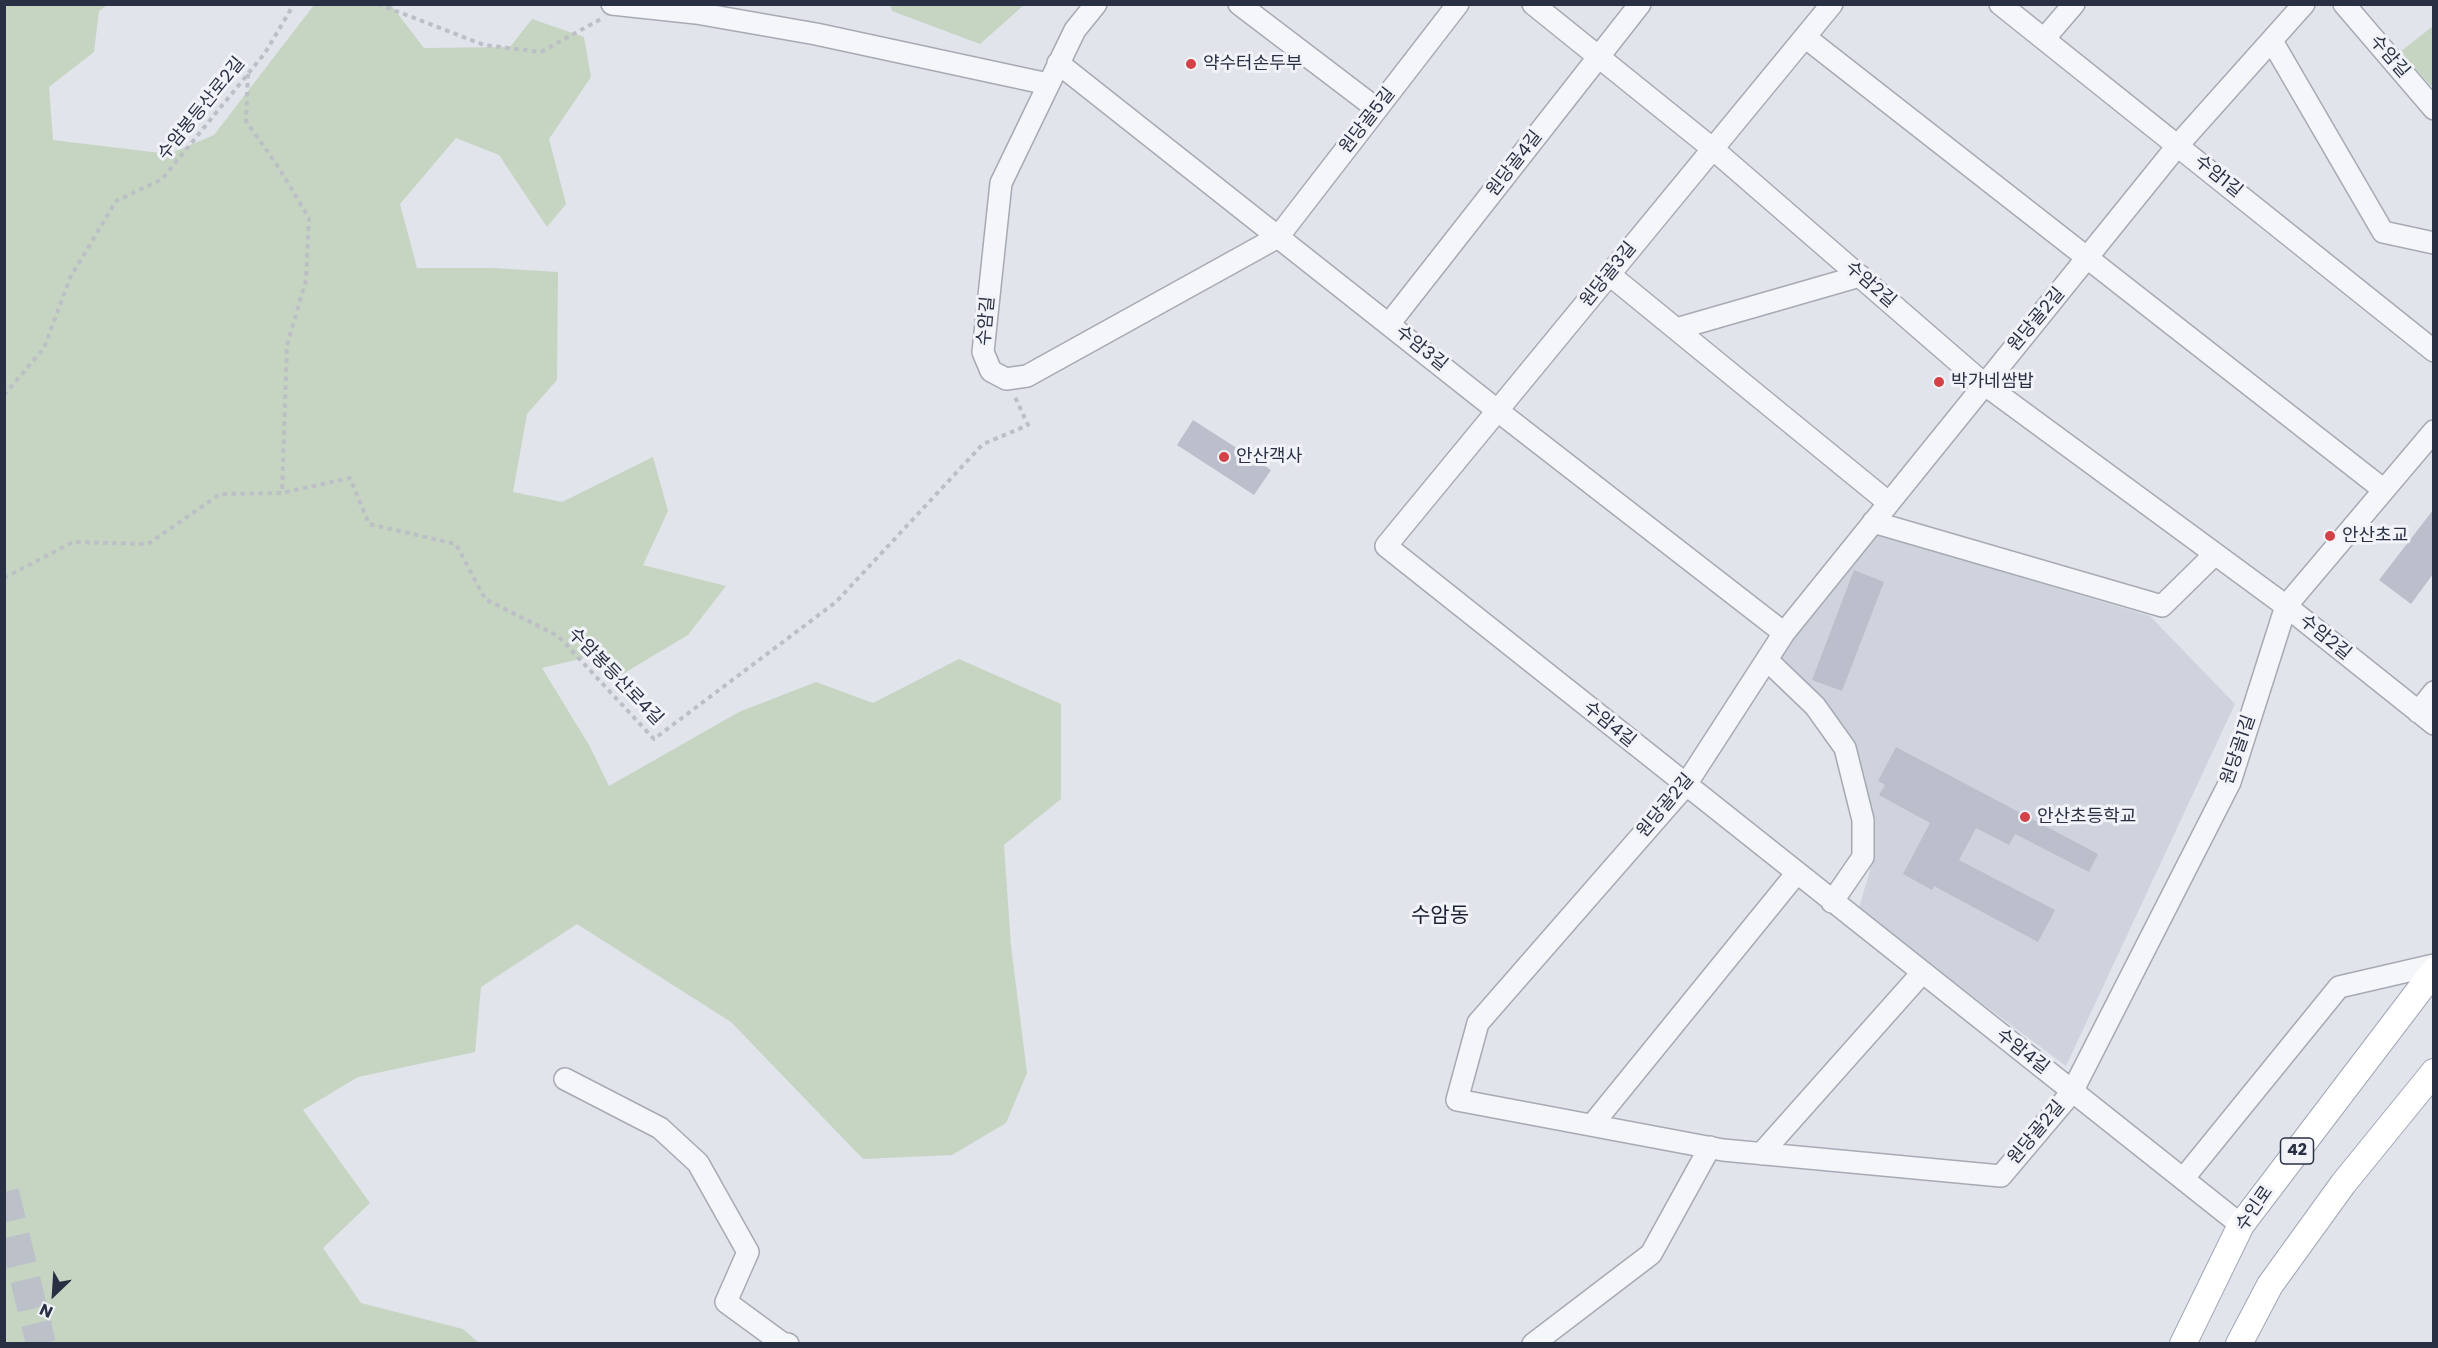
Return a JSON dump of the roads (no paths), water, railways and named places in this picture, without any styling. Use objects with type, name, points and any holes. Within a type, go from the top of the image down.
[{"type":"main road","name":"수인로","points":[[2183,1344],[2241,1225],[2433,971]]},
{"type":"main road","points":[[2239,1344],[2270,1285],[2343,1184],[2433,1072]]},
{"type":"street","name":"수암길","points":[[1096,4],[1075,30],[1001,183],[983,352],[991,371],[1006,379],[1027,376],[1278,237]]},
{"type":"street","points":[[1239,4],[1377,109]]},
{"type":"street","name":"원당골5길","points":[[1278,237],[1458,4]]},
{"type":"street","name":"수암2길","points":[[1533,4],[1713,148],[1984,384],[2286,606],[2426,718]]},
{"type":"street","name":"원당골4길","points":[[1389,324],[1640,4]]},
{"type":"street","name":"원당골3길","points":[[1386,546],[1832,4]]},
{"type":"street","name":"수암1길","points":[[2000,4],[2433,351]]},
{"type":"street","points":[[2044,39],[2074,4]]},
{"type":"street","name":"원당골2길","points":[[2072,1092],[2001,1176],[1761,1154],[1710,1147],[1457,1100],[1478,1023],[1685,786],[1784,633],[2178,145],[2304,4]]},
{"type":"street","name":"수암길","points":[[2344,4],[2433,109]]},
{"type":"street","points":[[619,5],[696,13],[816,34],[1048,84]]},
{"type":"street","points":[[1805,37],[2384,490]]},
{"type":"street","points":[[2272,41],[2383,232],[2433,243]]},
{"type":"street","name":"수암3길","points":[[1059,63],[1498,411],[1784,633]]},
{"type":"street","points":[[1610,275],[1889,503]]},
{"type":"street","points":[[1676,329],[1860,276]]},
{"type":"street","name":"원당골1길","points":[[2072,1092],[2230,782],[2286,606],[2433,431]]},
{"type":"street","points":[[1873,522],[2162,606],[2215,554]]},
{"type":"street","name":"수암4길","points":[[1386,546],[1685,786],[2241,1225]]},
{"type":"street","points":[[1767,660],[1815,706],[1845,748],[1863,820],[1863,857],[1832,902]]},
{"type":"street","points":[[2426,718],[2433,693]]},
{"type":"street","points":[[1592,1125],[1796,873]]},
{"type":"street","points":[[2183,1179],[2339,987],[2433,965]]},
{"type":"street","points":[[1761,1154],[1922,973]]},
{"type":"street","points":[[565,1079],[660,1128],[698,1163],[748,1252],[726,1302],[782,1343],[788,1344]]},
{"type":"street","points":[[1533,1344],[1651,1254],[1710,1147]]},
{"type":"tunnel","points":[[4,1192],[41,1344]]},
{"type":"place","name":"약수터손두부","points":[[1191,64]]},
{"type":"place","name":"박가네쌈밥","points":[[1939,382]]},
{"type":"place","name":"안산객사","points":[[1224,457]]},
{"type":"place","name":"안산초교","points":[[2330,536]]},
{"type":"place","name":"안산초등학교","points":[[2025,817]]},
{"type":"district","name":"수암동","points":[[1440,917]]}]
